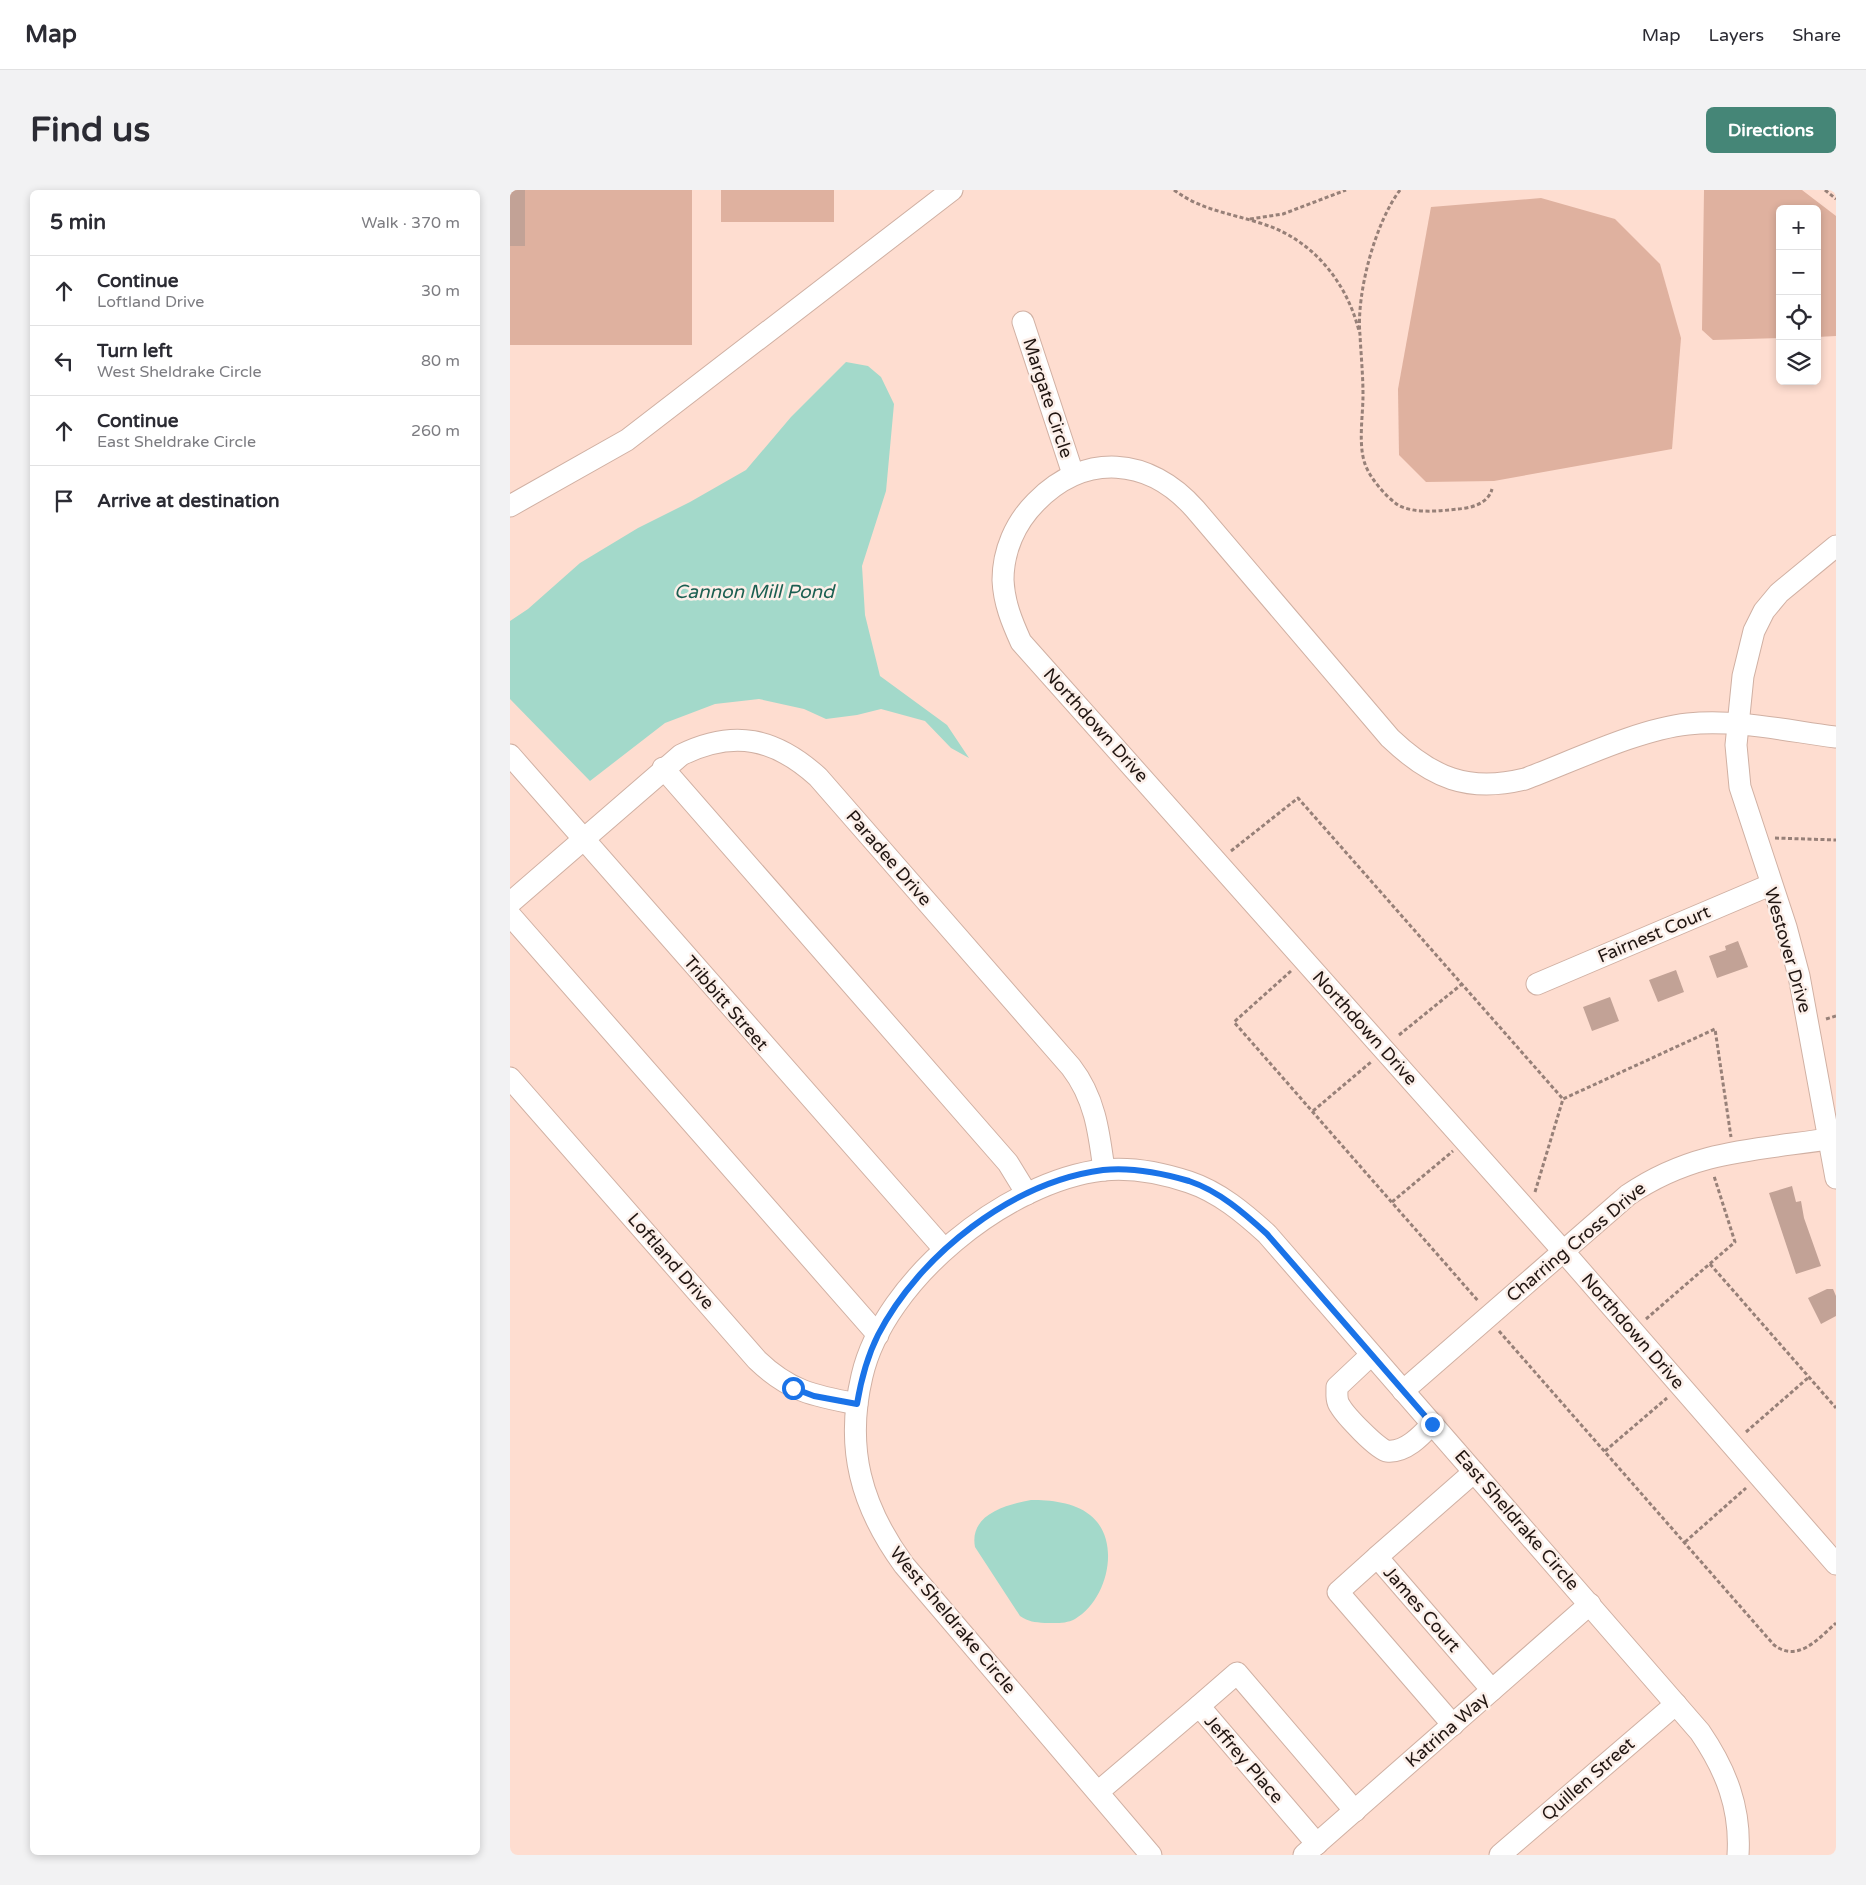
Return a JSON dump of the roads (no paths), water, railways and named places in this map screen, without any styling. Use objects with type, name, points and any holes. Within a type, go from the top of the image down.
[{"type":"street","points":[[510,506],[581,468],[627,440],[952,190]]},
{"type":"street","name":"Margate Circle","points":[[1023,322],[1073,474]]},
{"type":"street","name":"Northdown Drive","points":[[1836,737],[1710,722],[1666,728],[1525,779],[1506,784],[1486,784],[1445,777],[1426,768],[1390,738],[1195,508],[1172,486],[1139,470],[1118,467],[1073,474],[1044,494],[1028,510],[1012,534],[1005,557],[1003,581],[1008,615],[1021,642],[1564,1252],[1836,1564]]},
{"type":"street","name":"Westover Drive","points":[[1836,546],[1779,593],[1764,611],[1754,631],[1748,651],[1737,724],[1737,765],[1740,787],[1770,885],[1786,927],[1832,1138],[1836,1178]]},
{"type":"street","name":"Paradee Drive","points":[[583,841],[663,768],[681,755],[696,748],[715,742],[736,740],[760,742],[782,750],[801,761],[818,777],[1080,1079],[1093,1106],[1104,1170]]},
{"type":"street","name":"Tribbitt Street","points":[[510,755],[583,841],[944,1249]]},
{"type":"street","points":[[663,768],[1008,1163],[1026,1194]]},
{"type":"street","points":[[510,903],[583,841]]},
{"type":"street","name":"Fairnest Court","points":[[1537,984],[1770,885]]},
{"type":"street","points":[[510,915],[878,1335]]},
{"type":"street","name":"Loftland Drive","points":[[510,1078],[757,1360],[774,1376],[793,1388],[814,1396],[857,1404]]},
{"type":"street","name":"Charring Cross Drive","points":[[1403,1391],[1628,1195],[1652,1179],[1674,1168],[1722,1154],[1832,1138]]},
{"type":"street","name":"East Sheldrake Circle","points":[[944,1249],[998,1210],[1026,1194],[1072,1177],[1104,1170],[1134,1170],[1162,1174],[1191,1182],[1241,1211],[1267,1234],[1370,1355],[1590,1604],[1676,1704],[1714,1752],[1729,1783],[1737,1815],[1738,1855]]},
{"type":"street","name":"West Sheldrake Circle","points":[[944,1249],[901,1298],[878,1335],[862,1374],[855,1430],[861,1479],[869,1506],[890,1546],[904,1565],[1151,1855]]},
{"type":"street","points":[[1370,1355],[1337,1387],[1339,1405],[1377,1446],[1386,1451],[1398,1449],[1412,1442],[1432,1424]]},
{"type":"street","name":"James Court","points":[[1474,1472],[1378,1557],[1492,1690]]},
{"type":"street","points":[[1378,1557],[1338,1592],[1453,1725]]},
{"type":"street","name":"Katrina Way","points":[[1310,1849],[1590,1604]]},
{"type":"street","points":[[1199,1706],[1237,1673],[1355,1811]]},
{"type":"street","name":"Quillen Street","points":[[1500,1855],[1676,1704]]},
{"type":"street","name":"Jeffrey Place","points":[[1098,1792],[1199,1706],[1310,1849]]},
{"type":"water","name":"Cannon Mill Pond","points":[[846,362],[868,366],[881,377],[894,404],[886,491],[862,566],[865,615],[880,676],[947,725],[969,758],[951,748],[925,721],[881,709],[857,715],[826,719],[804,709],[759,699],[715,704],[665,723],[590,781],[510,699],[510,621],[528,609],[580,563],[638,528],[690,502],[746,470],[791,417]]},
{"type":"water","points":[[1031,1500],[1062,1503],[1077,1507],[1090,1515],[1100,1526],[1106,1539],[1107,1569],[1103,1584],[1096,1598],[1086,1610],[1072,1621],[1041,1623],[1029,1621],[1020,1616],[975,1547],[975,1536],[983,1519],[991,1513],[1010,1505]]}]
